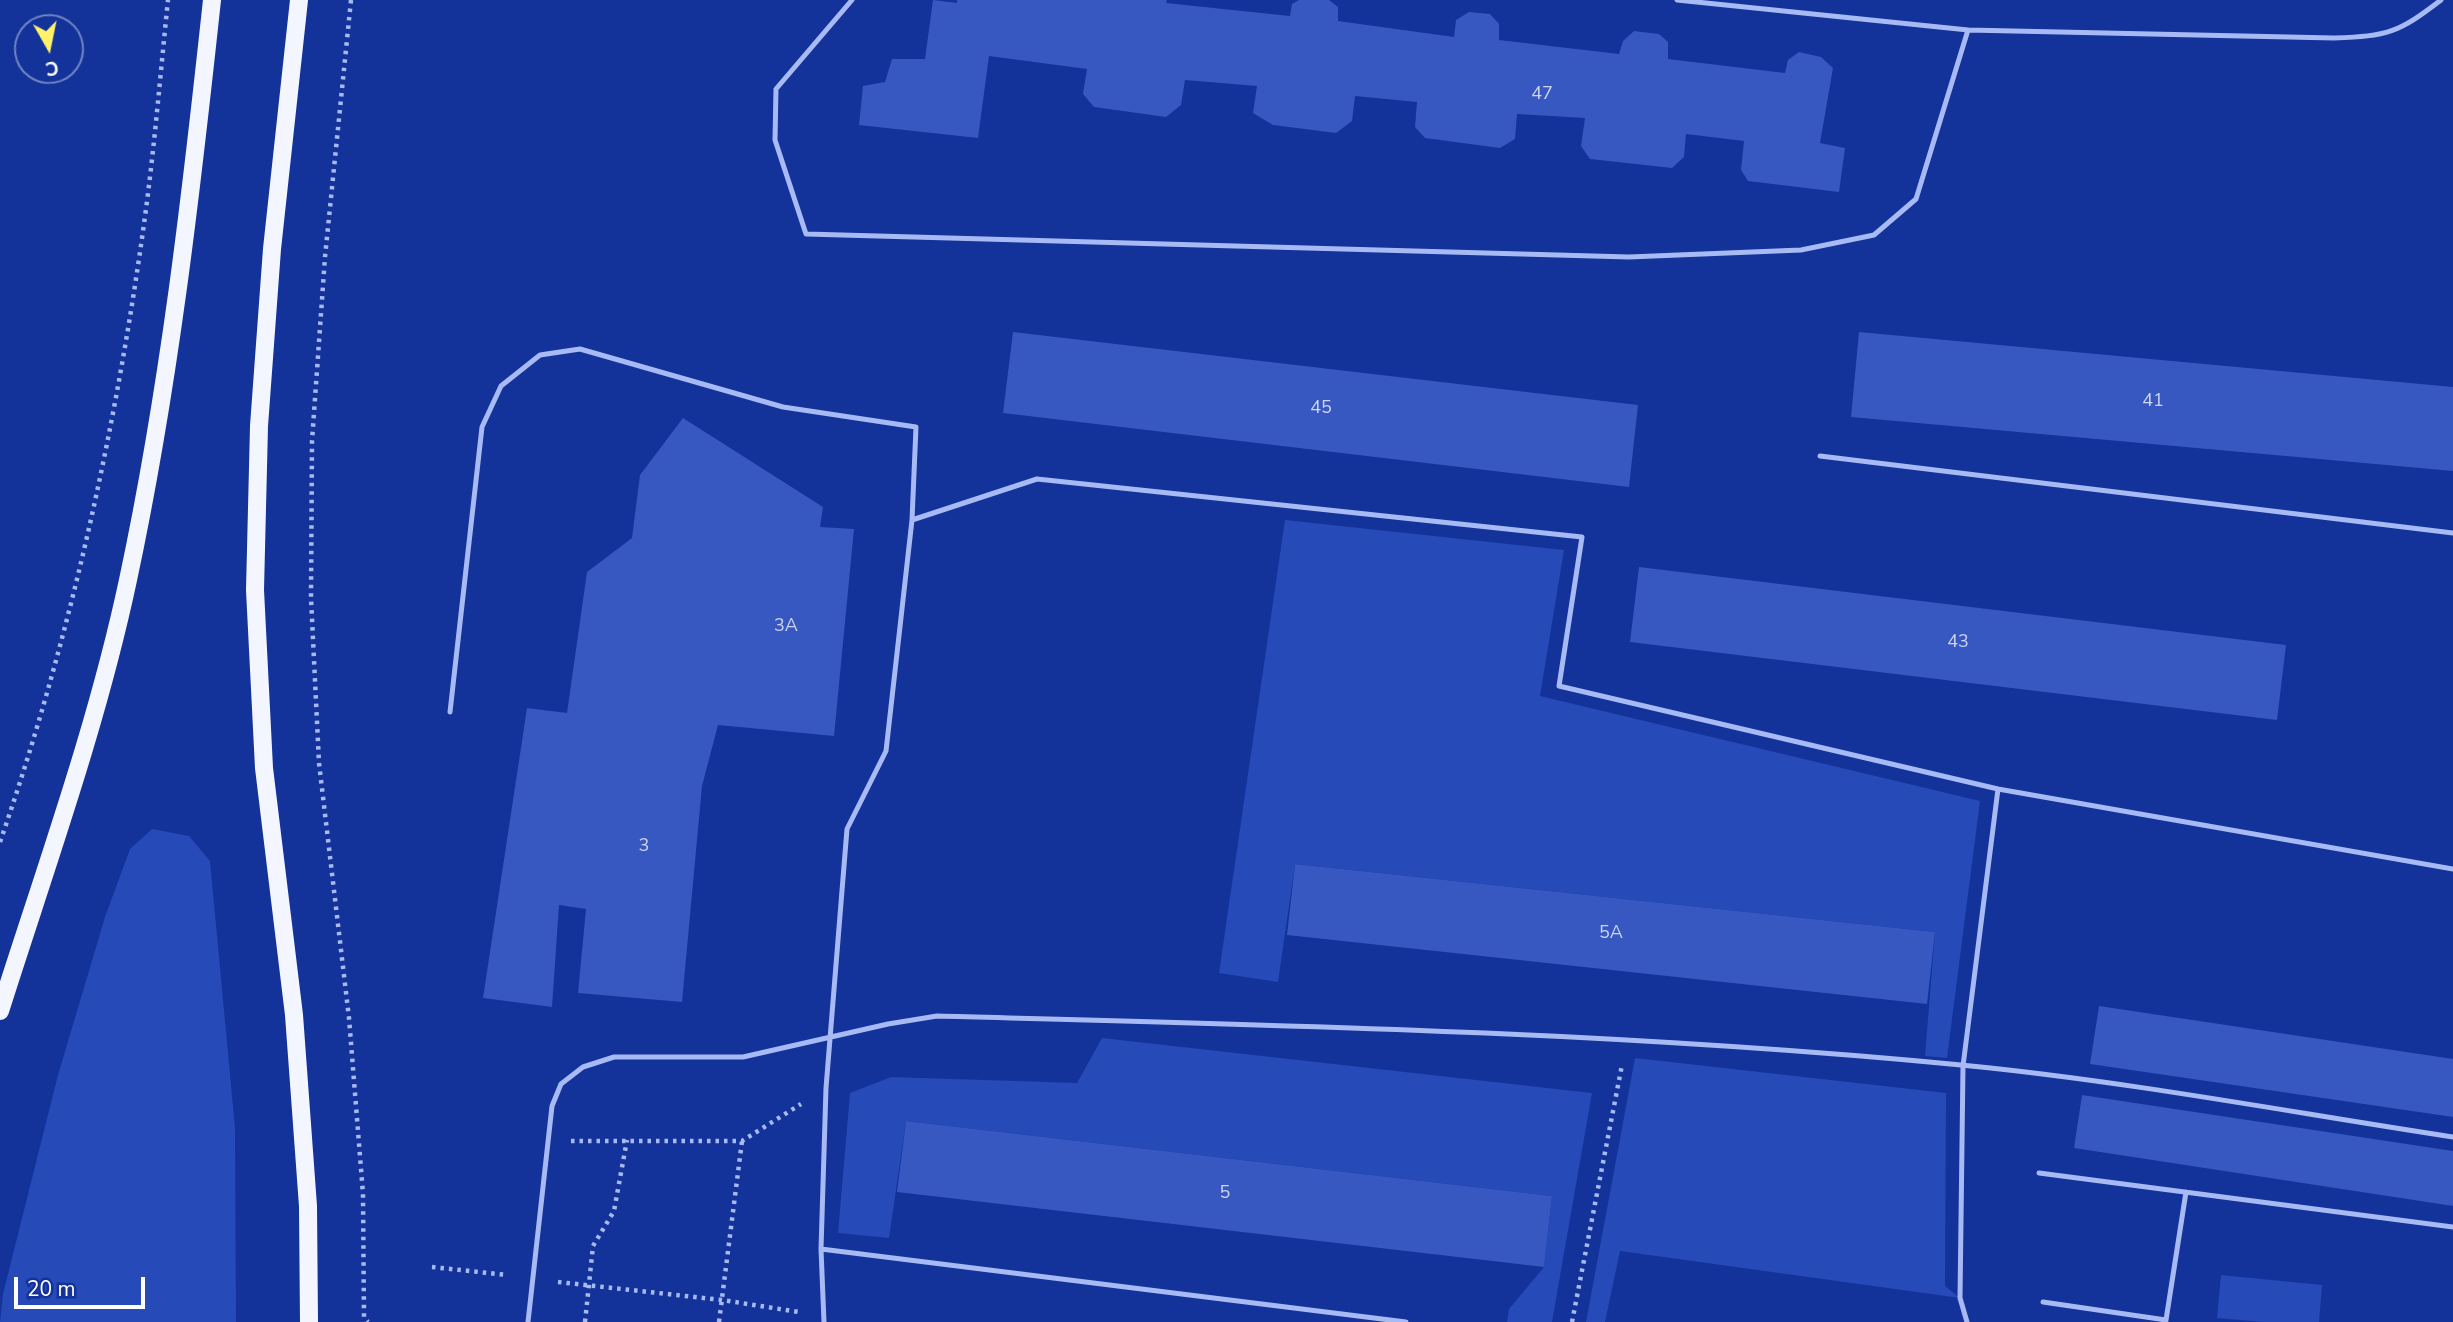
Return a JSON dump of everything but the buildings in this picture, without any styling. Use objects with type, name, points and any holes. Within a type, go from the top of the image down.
[{"type":"main road","points":[[0,1011],[83,750],[128,583],[161,412],[181,277],[212,0]]},
{"type":"main road","points":[[299,0],[269,290],[259,426],[255,590],[264,768],[294,1015],[308,1206],[309,1322]]},
{"type":"lane","points":[[852,0],[775,89],[775,140],[806,234],[1629,257],[1801,250],[1874,235],[1916,199],[1968,30]]},
{"type":"lane","points":[[1677,0],[1968,30],[2371,37],[2405,27],[2441,0]]},
{"type":"lane","points":[[450,712],[482,427],[501,386],[540,355],[580,349],[783,407],[916,427],[912,520],[886,751],[847,830],[826,1088],[821,1249],[824,1319]]},
{"type":"lane","points":[[1821,456],[2453,533]]},
{"type":"lane","points":[[912,520],[1037,479],[1582,537],[1559,686],[1998,789],[2453,869]]},
{"type":"lane","points":[[1967,1322],[1960,1298],[1963,1066],[1998,789]]},
{"type":"lane","points":[[528,1322],[552,1106],[561,1084],[583,1066],[614,1056],[743,1058],[937,1016],[1613,1038],[1963,1066],[2453,1137]]},
{"type":"lane","points":[[2039,1172],[2453,1227]]},
{"type":"lane","points":[[2043,1301],[2166,1320],[2186,1192]]},
{"type":"lane","points":[[821,1249],[1406,1322]]},
{"type":"path","points":[[0,842],[38,733],[82,557],[114,400],[143,231],[168,0]]},
{"type":"path","points":[[351,0],[325,257],[312,441],[311,598],[319,763],[349,1018],[361,1167],[364,1317],[368,1322]]},
{"type":"path","points":[[1572,1322],[1621,1069]]},
{"type":"path","points":[[550,1141],[742,1140],[826,1088]]},
{"type":"path","points":[[585,1322],[593,1246],[614,1211],[627,1140]]},
{"type":"path","points":[[719,1322],[742,1140]]},
{"type":"path","points":[[432,1267],[722,1300],[824,1319]]},
{"type":"shaded area","points":[[1285,520],[1564,550],[1540,696],[1980,801],[1947,1058],[1925,1056],[1935,932],[1295,864],[1278,982],[1219,973]]},
{"type":"shaded area","points":[[152,829],[189,836],[210,861],[235,1128],[236,1322],[0,1322],[3,1294],[58,1075],[105,917],[130,849]]},
{"type":"shaded area","points":[[1102,1038],[1592,1093],[1552,1322],[1507,1322],[1509,1309],[1544,1267],[1552,1196],[906,1121],[889,1238],[838,1233],[850,1093],[891,1077],[1077,1083]]},
{"type":"shaded area","points":[[1635,1058],[1946,1093],[1945,1286],[1960,1298],[1620,1251],[1605,1322],[1586,1322]]},
{"type":"shaded area","points":[[2221,1275],[2322,1285],[2319,1322],[2263,1322],[2217,1318]]}]
